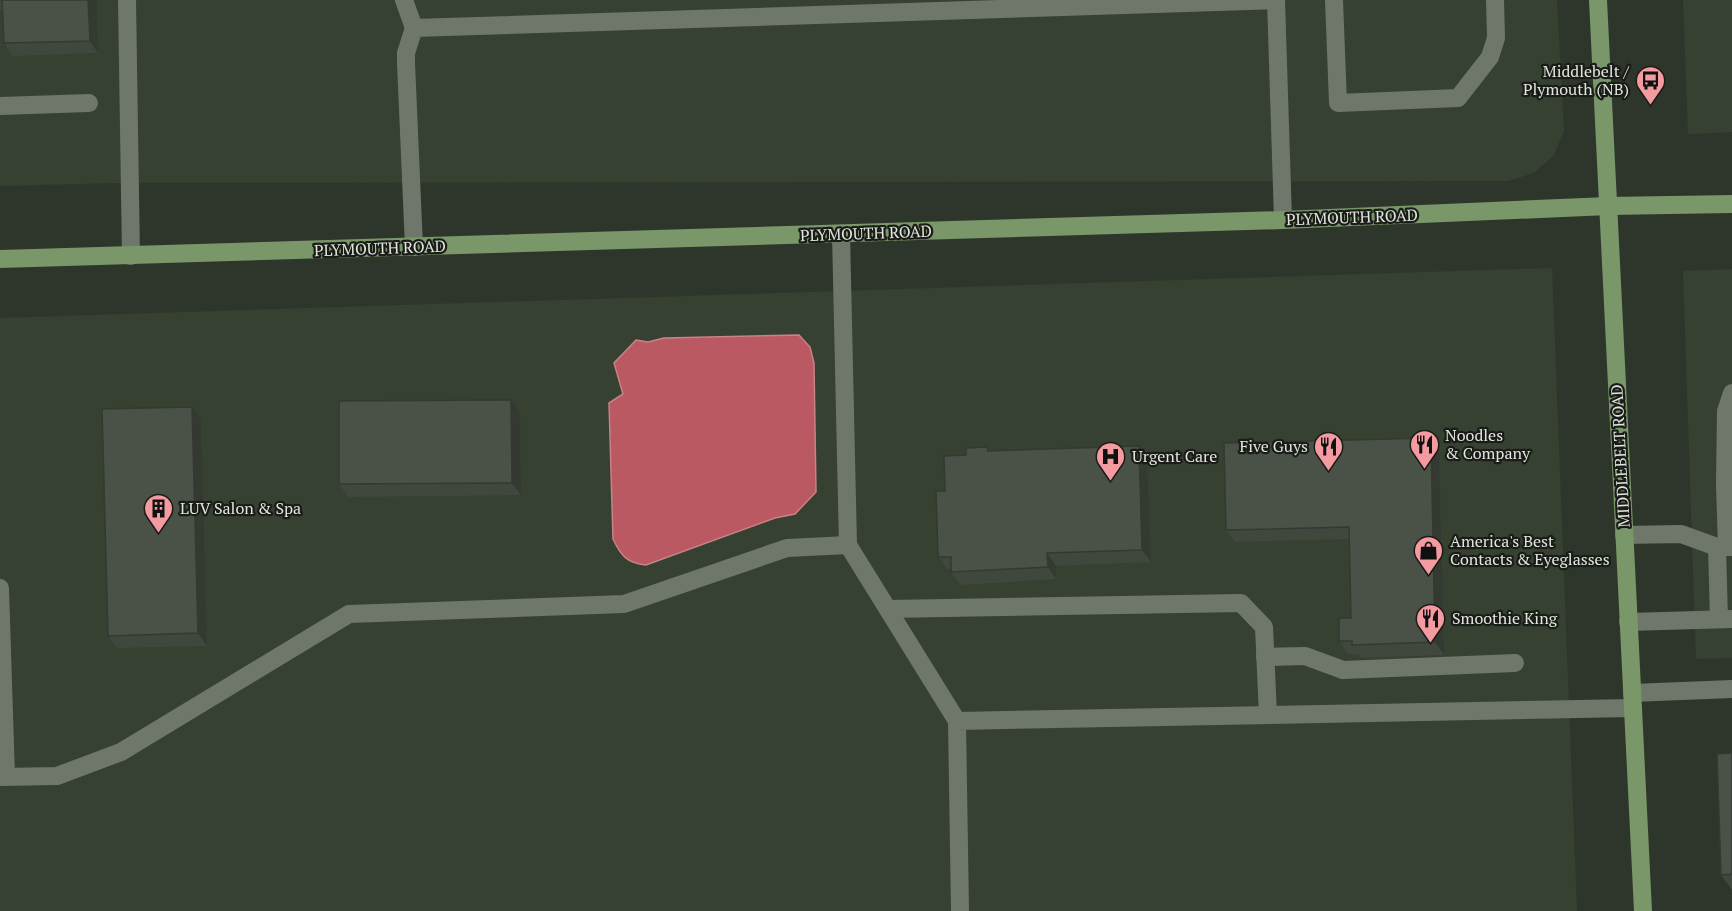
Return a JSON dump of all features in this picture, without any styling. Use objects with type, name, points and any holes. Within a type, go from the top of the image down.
[{"type":"main road","name":"MIDDLEBELT ROAD","points":[[1598,0],[1643,911]]},
{"type":"main road","name":"PLYMOUTH ROAD","points":[[0,260],[1283,220],[1608,206],[1732,204]]},
{"type":"street","points":[[127,0],[131,256]]},
{"type":"street","points":[[404,0],[414,28],[406,53],[414,247]]},
{"type":"street","points":[[414,28],[1276,0],[1283,220]]},
{"type":"street","points":[[1334,0],[1338,103],[1458,98],[1490,57],[1496,38],[1495,0]]},
{"type":"street","points":[[0,106],[89,103]]},
{"type":"street","points":[[841,234],[848,545],[957,721],[960,911]]},
{"type":"street","points":[[1628,622],[1726,619],[1725,547],[1729,421],[1727,404],[1732,393]]},
{"type":"street","points":[[1624,535],[1681,534],[1725,547]]},
{"type":"street","points":[[0,588],[3,777],[57,776],[121,752],[348,614],[624,604],[787,548],[848,545]]},
{"type":"street","points":[[888,609],[1241,603],[1264,627],[1268,715]]},
{"type":"street","points":[[1265,657],[1305,656],[1343,670],[1515,663]]},
{"type":"street","points":[[957,721],[1268,715],[1632,700],[1732,689]]},
{"type":"shaded area","points":[[0,0],[1557,0],[1564,131],[1554,155],[1534,173],[1508,181],[116,183],[0,186]]},
{"type":"shaded area","points":[[1683,0],[1732,0],[1732,132],[1688,134]]},
{"type":"shaded area","points":[[1552,268],[1577,911],[0,911],[0,318]]},
{"type":"shaded area","points":[[1732,269],[1732,658],[1696,659],[1683,271]]},
{"type":"shaded area","points":[[799,335],[810,347],[814,363],[816,492],[795,514],[775,518],[646,565],[625,558],[613,539],[609,403],[623,394],[614,363],[636,340],[648,342],[664,338]]},
{"type":"building","points":[[2,0],[88,0],[90,41],[4,43]]},
{"type":"building","points":[[511,400],[512,483],[339,484],[339,401]]},
{"type":"building","name":"LUV Salon & Spa","points":[[192,407],[198,633],[108,636],[102,409]]},
{"type":"building","points":[[1431,438],[1435,642],[1352,645],[1352,641],[1339,641],[1339,618],[1351,618],[1349,527],[1226,530],[1224,443]]},
{"type":"building","points":[[1139,446],[1142,550],[1047,553],[1048,567],[951,572],[951,557],[938,557],[936,491],[945,491],[944,456],[966,455],[966,448],[987,447],[988,451]]},
{"type":"building","points":[[1732,753],[1732,874],[1721,875],[1717,754]]},
{"type":"place","name":"Middlebelt / Plymouth (NB)","points":[[1650,106]]},
{"type":"place","name":"Noodles & Company","points":[[1424,470]]},
{"type":"place","name":"Five Guys","points":[[1329,472]]},
{"type":"place","name":"Urgent Care","points":[[1111,482]]},
{"type":"place","name":"LUV Salon & Spa","points":[[159,534]]},
{"type":"place","name":"America's Best Contacts & Eyeglasses","points":[[1429,576]]},
{"type":"place","name":"Smoothie King","points":[[1431,644]]}]
